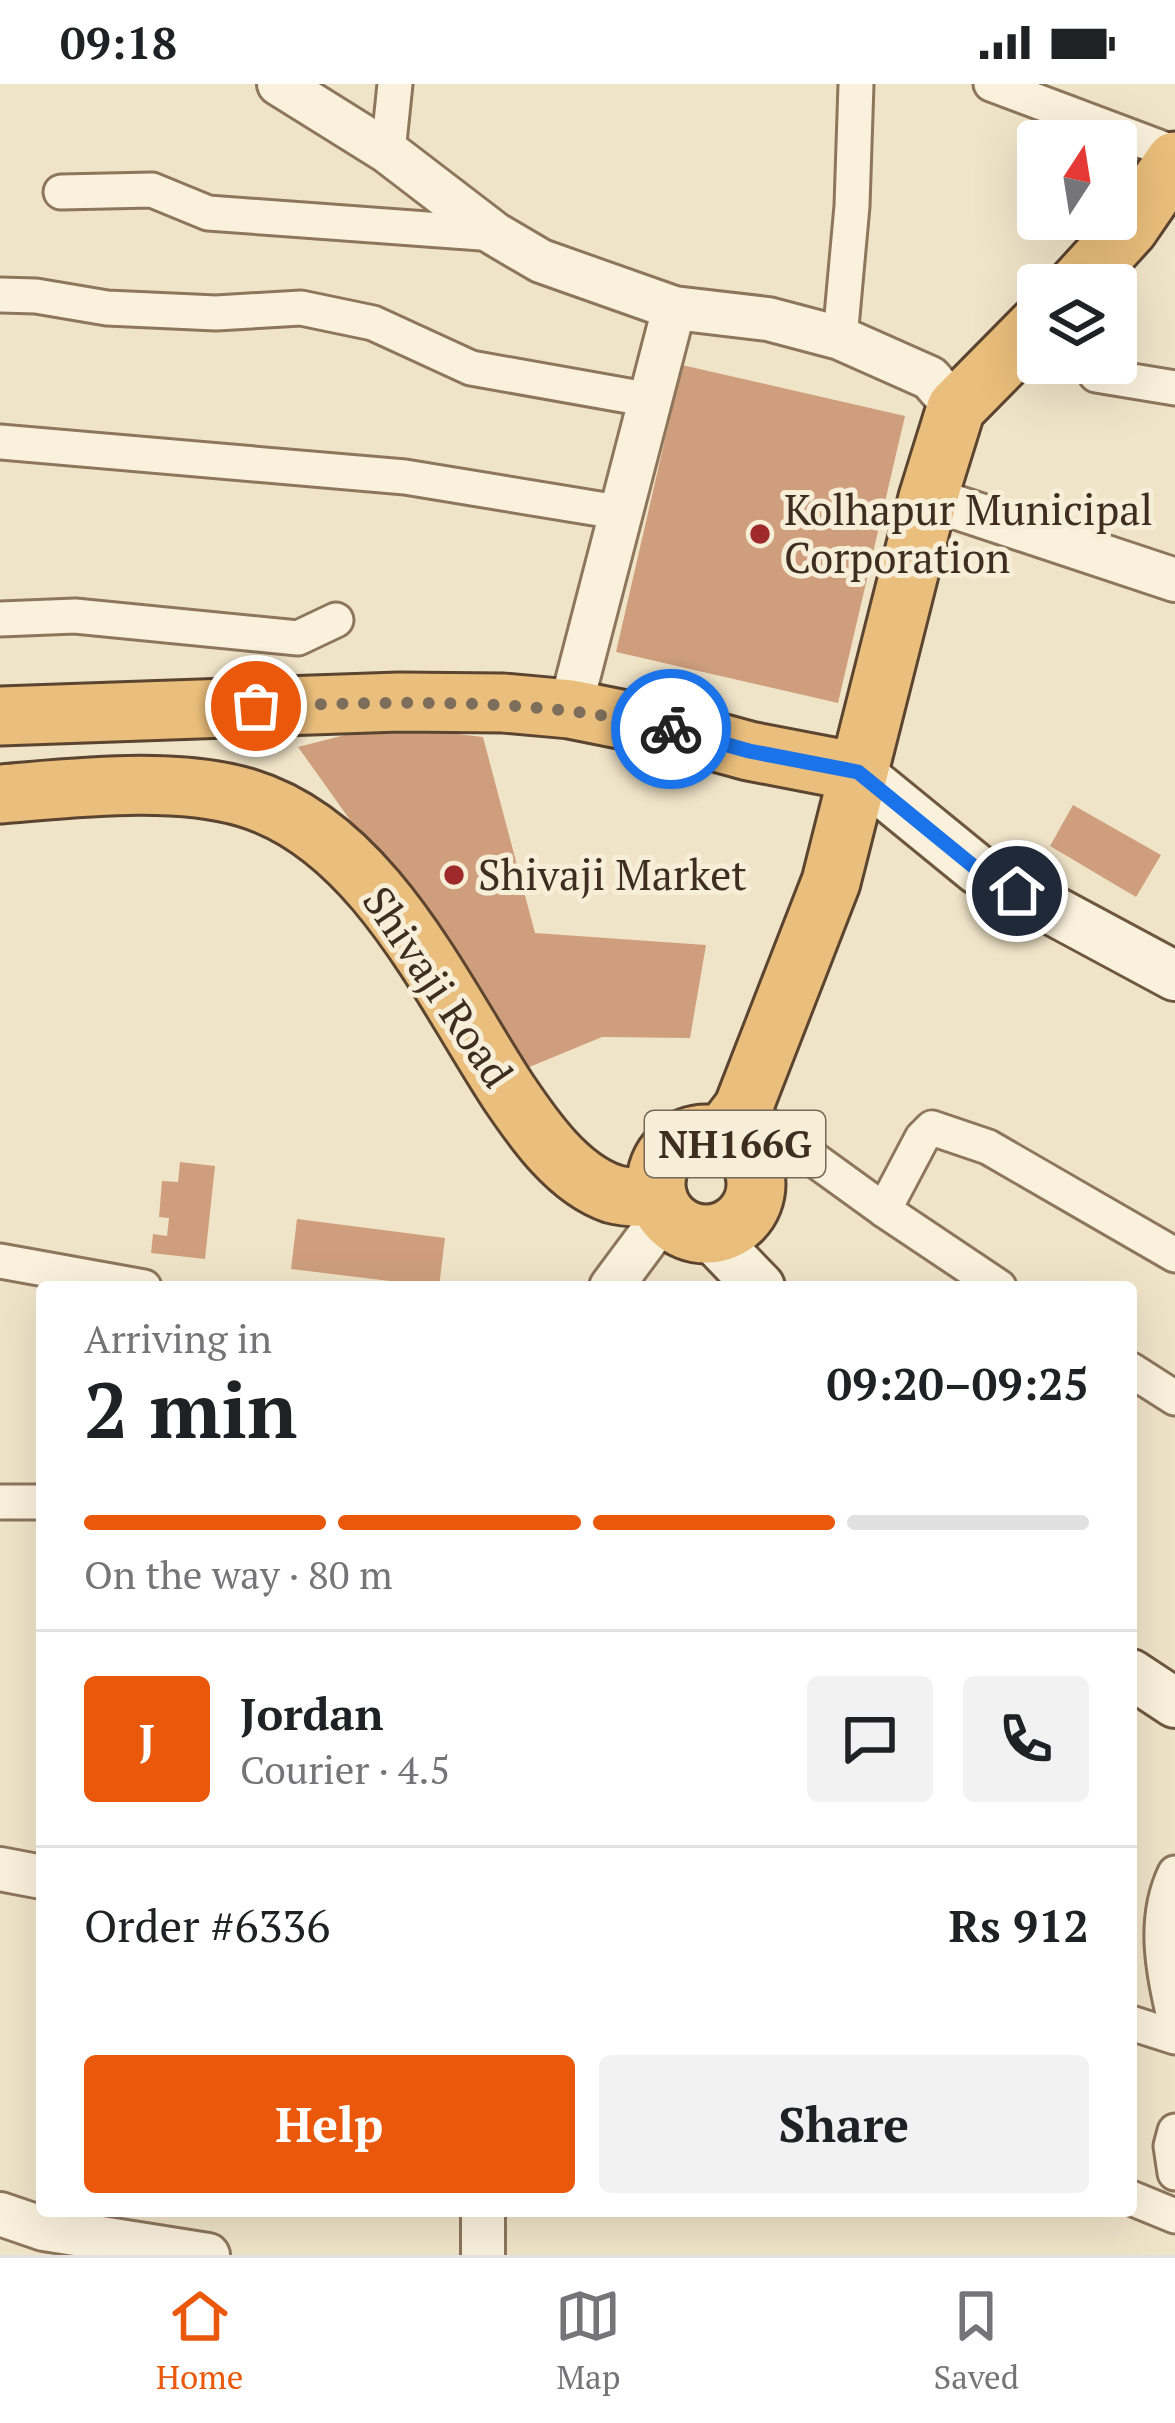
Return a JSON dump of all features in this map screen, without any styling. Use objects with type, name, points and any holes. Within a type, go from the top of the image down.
[{"type":"highway","points":[[1096,264],[1129,228],[1175,157]]},
{"type":"highway","name":"NH166G","points":[[732,1122],[668,1152],[656,1182],[678,1215],[725,1231],[739,1222],[756,1194],[752,1162],[732,1122],[831,882],[928,498],[956,408],[1017,346]]},
{"type":"highway","points":[[0,716],[399,702],[503,703],[571,709],[858,772]]},
{"type":"highway","name":"Shivaji Road","points":[[0,794],[83,787],[184,789],[246,798],[295,820],[357,870],[409,933],[536,1132],[579,1174],[613,1194],[678,1215]]},
{"type":"main road","points":[[858,772],[978,870],[1175,976]]},
{"type":"main road","points":[[678,1215],[753,1281]]},
{"type":"main road","points":[[1137,1678],[1175,1702]]},
{"type":"street","points":[[279,84],[388,152],[495,234],[541,261],[674,308],[768,320],[840,338],[930,378],[956,408]]},
{"type":"street","points":[[388,152],[395,84]]},
{"type":"street","points":[[840,338],[852,206],[856,84]]},
{"type":"street","points":[[991,84],[1175,157]]},
{"type":"street","points":[[61,192],[152,190],[208,213],[495,234]]},
{"type":"street","points":[[0,295],[107,308],[215,313],[301,308],[373,323],[471,368],[651,400]]},
{"type":"street","points":[[571,709],[674,308]]},
{"type":"street","points":[[1137,382],[1175,388]]},
{"type":"street","points":[[0,442],[405,477],[624,513]]},
{"type":"street","points":[[928,498],[1175,580]]},
{"type":"street","points":[[0,619],[75,616],[298,638],[336,620]]},
{"type":"street","points":[[732,1122],[884,1210],[990,1281]]},
{"type":"street","points":[[884,1210],[932,1128],[988,1147],[1175,1255]]},
{"type":"street","points":[[617,1281],[678,1215]]},
{"type":"street","points":[[0,1262],[109,1281]]},
{"type":"street","points":[[1137,1374],[1175,1398]]},
{"type":"street","points":[[0,1502],[36,1502]]},
{"type":"street","points":[[0,1869],[36,1876]]},
{"type":"street","points":[[1175,1873],[1167,1889],[1160,1958],[1175,2022]]},
{"type":"street","points":[[1137,2025],[1175,2037]]},
{"type":"street","points":[[1175,2131],[1175,2174]]},
{"type":"street","points":[[1137,2200],[1175,2216]]},
{"type":"street","points":[[0,2214],[43,2232],[208,2255]]},
{"type":"street","points":[[482,2255],[483,2217]]},
{"type":"building","name":"Kolhapur Municipal Corporation","points":[[682,365],[905,416],[838,703],[616,652]]},
{"type":"building","name":"Shivaji Market","points":[[415,729],[483,737],[535,933],[706,945],[690,1038],[602,1037],[527,1068],[298,747],[349,734]]},
{"type":"building","points":[[1073,805],[1161,855],[1136,897],[1050,846]]},
{"type":"building","points":[[180,1162],[215,1166],[205,1259],[151,1253],[153,1234],[167,1236],[169,1218],[159,1217],[162,1181],[178,1182]]},
{"type":"building","points":[[297,1219],[445,1238],[440,1281],[390,1281],[291,1269]]},
{"type":"way so far","points":[[256,706],[503,703],[571,709],[671,729]]},
{"type":"place","name":"Kolhapur Municipal Corporation","points":[[760,534]]},
{"type":"place","name":"Shivaji Market","points":[[454,875]]},
{"type":"route","points":[[671,729],[749,751],[858,772],[978,870],[1017,891]]}]
